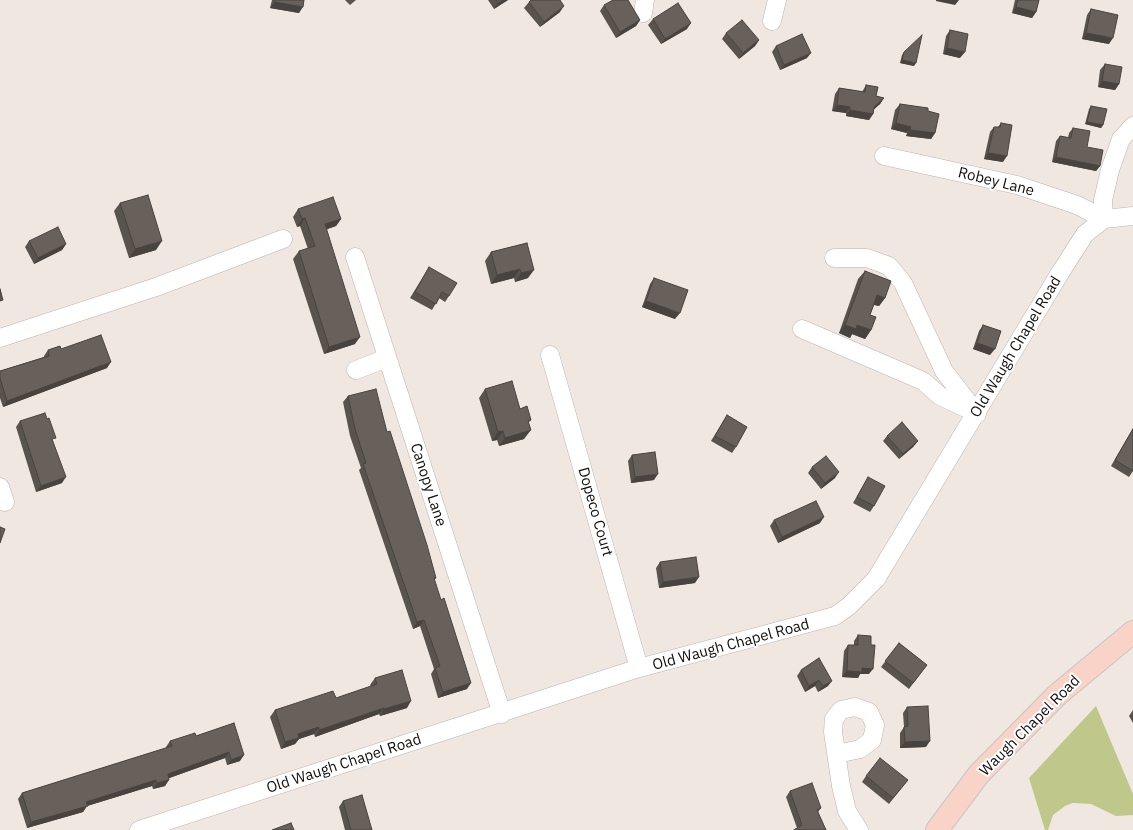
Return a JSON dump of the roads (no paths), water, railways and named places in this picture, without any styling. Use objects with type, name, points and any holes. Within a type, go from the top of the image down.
[{"type":"main road","name":"Waugh Chapel Road","points":[[937,830],[980,774],[1056,695],[1133,632]]},
{"type":"street","points":[[772,21],[777,0]]},
{"type":"street","points":[[1133,126],[1121,139],[1110,170],[1103,200],[1104,219],[1133,216]]},
{"type":"street","name":"Robey Lane","points":[[884,156],[1017,185],[1076,205],[1104,219]]},
{"type":"street","name":"Old Waugh Chapel Road","points":[[139,830],[640,668],[742,639],[834,616],[849,606],[876,579],[977,414],[1060,273],[1085,234],[1104,219]]},
{"type":"street","points":[[0,338],[112,302],[283,239]]},
{"type":"street","name":"Canopy Lane","points":[[355,257],[502,714]]},
{"type":"street","points":[[834,258],[867,258],[889,266],[903,284],[944,371],[977,414]]},
{"type":"street","points":[[802,329],[923,382],[940,396],[977,414]]},
{"type":"street","name":"Dopeco Court","points":[[550,355],[640,668]]},
{"type":"street","points":[[356,370],[387,358]]},
{"type":"street","points":[[837,754],[841,786],[847,811],[859,830]]}]
